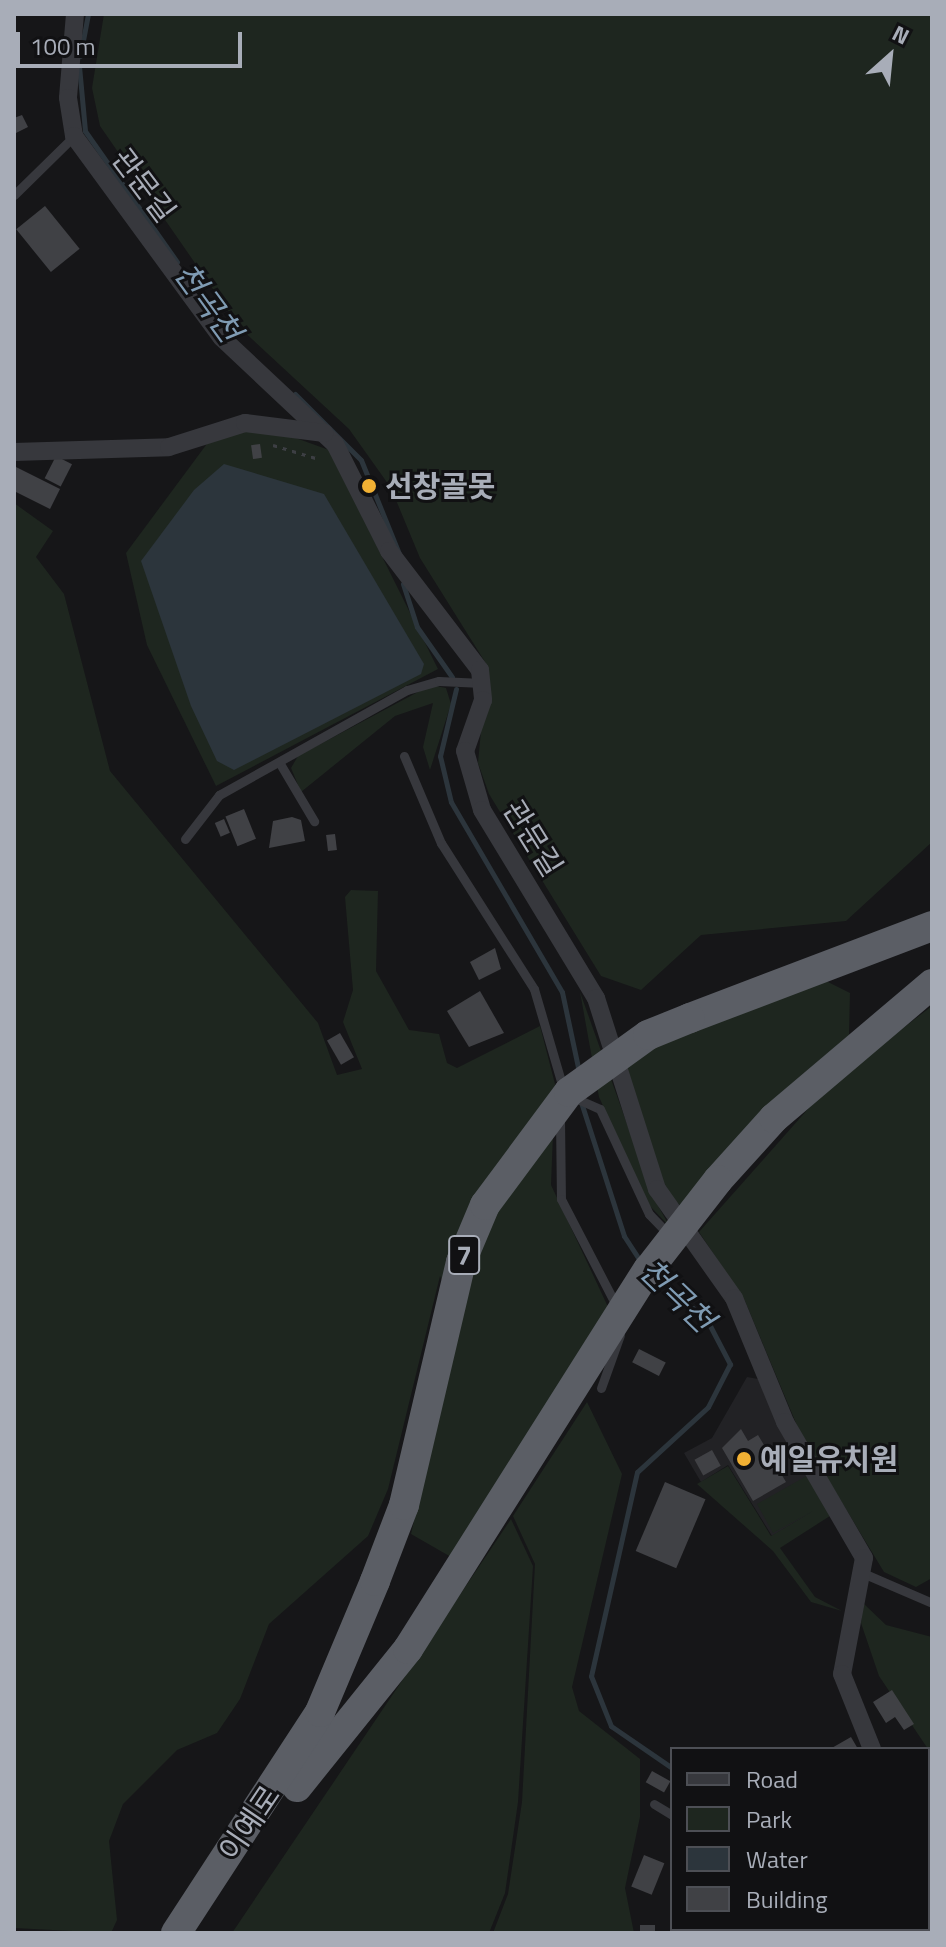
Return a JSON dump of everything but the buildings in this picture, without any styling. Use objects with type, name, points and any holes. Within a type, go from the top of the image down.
[{"type":"highway","name":"이예로","points":[[176,1933],[320,1712],[404,1505],[461,1262],[485,1205],[569,1092],[648,1035],[932,926]]},
{"type":"highway","name":"이예로","points":[[199,1933],[313,1762],[408,1649],[648,1270],[718,1180],[784,1108],[932,984]]},
{"type":"street","name":"관문길","points":[[75,14],[68,98],[74,136],[214,328],[324,433],[353,471],[389,551],[465,646],[484,683],[465,740],[471,784],[596,998],[653,1178],[699,1255],[734,1298],[760,1370],[858,1546],[865,1574]]},
{"type":"street","points":[[14,452],[169,447],[245,423],[324,433]]},
{"type":"street","points":[[865,1574],[847,1623],[842,1674],[871,1747]]},
{"type":"lane","points":[[14,195],[74,136]]},
{"type":"lane","points":[[185,839],[219,795],[419,685],[484,683]]},
{"type":"lane","points":[[404,756],[441,843],[506,935],[544,1009],[562,1097],[561,1199],[621,1320],[617,1359],[601,1388]]},
{"type":"lane","points":[[279,762],[314,821]]},
{"type":"lane","points":[[562,1097],[581,1099],[605,1118],[649,1214],[699,1255]]},
{"type":"lane","points":[[865,1574],[932,1603]]},
{"type":"lane","points":[[654,1804],[670,1814]]},
{"type":"shaded area","name":"예일유치원","points":[[747,1377],[758,1379],[827,1503],[772,1536],[728,1465],[701,1482],[684,1453],[712,1438]]},
{"type":"green space","points":[[104,14],[932,14],[932,842],[846,921],[701,935],[641,990],[601,976],[489,794],[478,763],[487,665],[420,558],[391,488],[349,429],[240,328],[100,126],[92,88]]},
{"type":"green space","name":"선창골못","points":[[232,431],[282,433],[329,450],[438,669],[216,786],[147,645],[126,553],[209,441]]},
{"type":"green space","points":[[14,503],[53,531],[36,557],[64,594],[110,771],[318,1023],[337,1075],[362,1069],[343,1022],[353,990],[345,897],[351,890],[378,891],[376,971],[409,1030],[439,1034],[447,1063],[457,1068],[540,1026],[555,1084],[551,1185],[609,1309],[451,1557],[411,1534],[460,1323],[440,1276],[388,1489],[368,1536],[269,1624],[240,1699],[217,1733],[177,1750],[123,1804],[109,1841],[117,1920],[111,1933],[14,1928]]},
{"type":"green space","points":[[431,685],[446,688],[451,704],[430,770],[423,747],[433,703],[395,716],[301,792],[291,768],[298,756]]},
{"type":"green space","points":[[824,980],[850,993],[849,1035],[781,1093],[680,1205],[667,1195],[654,1165],[626,1063],[692,1027]]},
{"type":"green space","points":[[580,992],[653,1197],[670,1227],[647,1203],[599,1097]]},
{"type":"green space","points":[[932,1006],[932,1578],[916,1587],[884,1572],[801,1435],[745,1301],[699,1232],[831,1083]]},
{"type":"green space","points":[[587,1402],[622,1474],[572,1687],[579,1711],[640,1759],[640,1817],[625,1888],[634,1933],[493,1933],[508,1894],[522,1802],[535,1564],[513,1516]]},
{"type":"green space","points":[[728,1466],[771,1536],[813,1511],[773,1533],[757,1504],[810,1474],[833,1514],[780,1548],[815,1597],[842,1611],[811,1602],[773,1551],[697,1484]]},
{"type":"green space","points":[[511,1519],[533,1566],[518,1802],[505,1893],[489,1933],[232,1933]]},
{"type":"green space","points":[[863,1603],[886,1625],[932,1637],[932,1790],[930,1747],[927,1747],[879,1676],[861,1623]]},
{"type":"water","name":"선창골못","points":[[224,464],[324,494],[424,664],[421,674],[234,770],[217,761],[191,706],[141,561],[194,490]]},
{"type":"waterway","name":"천곡천","points":[[80,56],[88,14]]},
{"type":"waterway","name":"천곡천","points":[[79,66],[85,131],[177,262]]},
{"type":"waterway","name":"천곡천","points":[[295,394],[361,460],[400,556]]},
{"type":"waterway","name":"천곡천","points":[[403,584],[417,627],[452,677]]},
{"type":"waterway","name":"천곡천","points":[[456,689],[440,756],[451,802],[562,992],[579,1072]]},
{"type":"waterway","name":"천곡천","points":[[581,1102],[624,1236],[642,1264]]},
{"type":"waterway","name":"천곡천","points":[[655,1276],[707,1320],[730,1364],[708,1407],[637,1472],[591,1676],[611,1726],[670,1767]]},
{"type":"place","name":"선창골못","points":[[369,486]]},
{"type":"place","name":"예일유치원","points":[[744,1459]]}]
